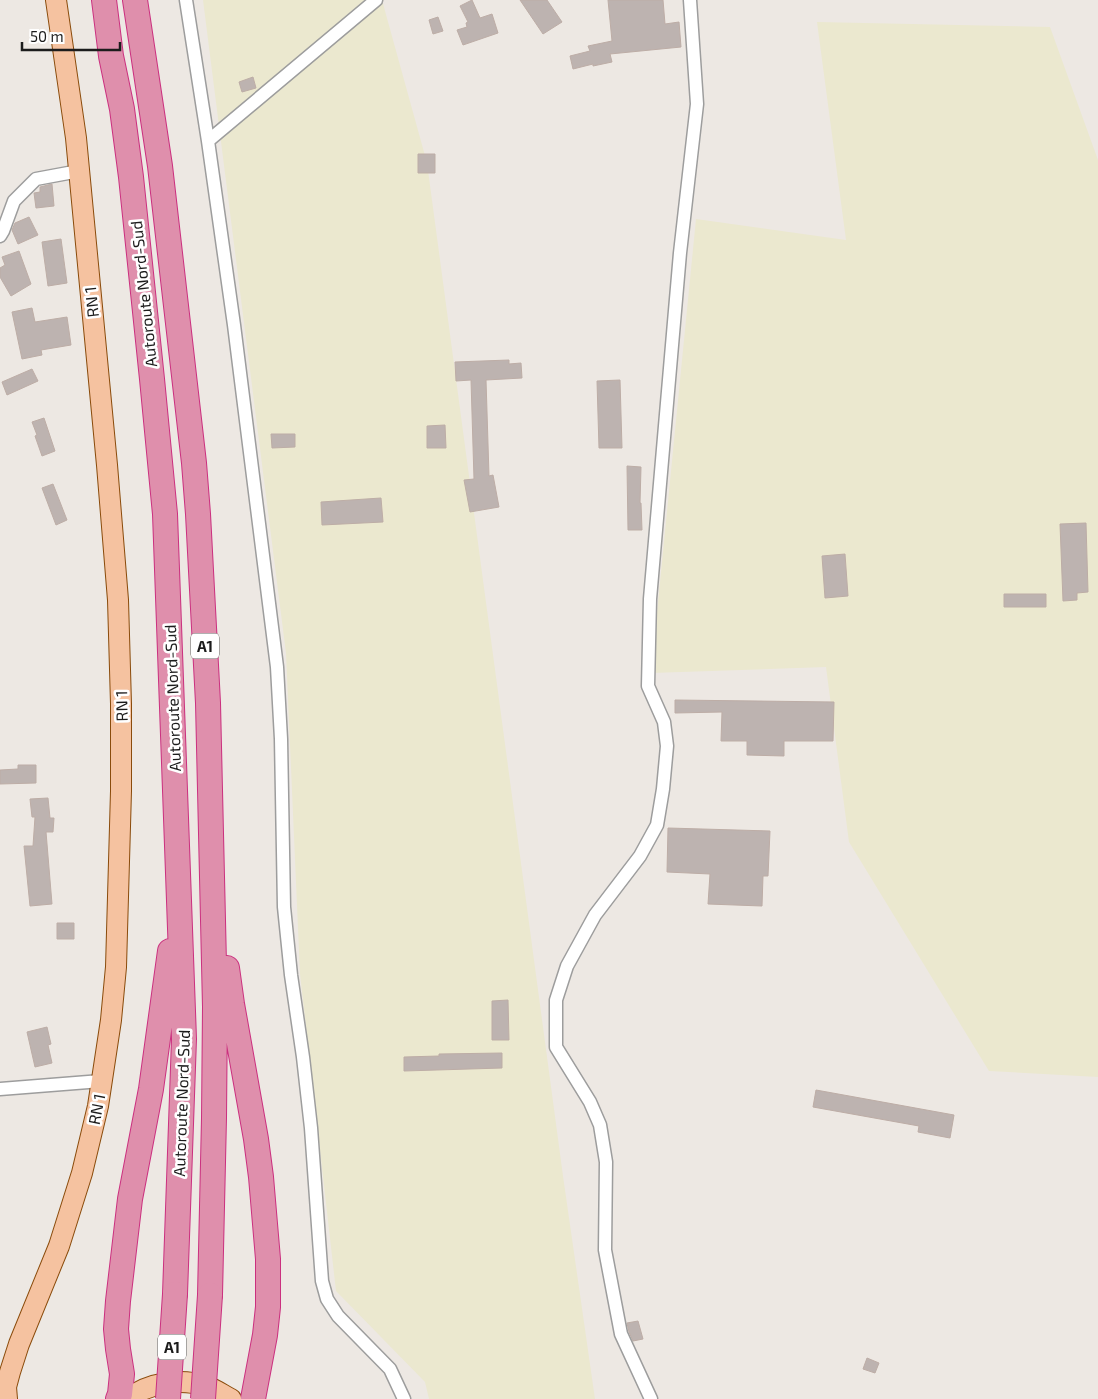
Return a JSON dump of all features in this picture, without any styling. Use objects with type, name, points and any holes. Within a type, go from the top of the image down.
[{"type":"highway","name":"Autoroute Nord-Sud","points":[[104,0],[111,56],[122,109],[131,177],[165,514],[184,1039],[175,1294],[168,1399]]},
{"type":"highway","name":"Autoroute Nord-Sud","points":[[135,0],[160,166],[195,472],[208,703],[214,1118],[210,1295],[203,1399]]},
{"type":"highway","points":[[211,888],[225,934],[227,978],[256,1139],[265,1216],[268,1259],[268,1306],[264,1344],[252,1399]]},
{"type":"highway","points":[[118,1399],[122,1374],[118,1348],[117,1320],[130,1199],[150,1089],[179,893]]},
{"type":"main road","name":"RN 1","points":[[7,1399],[6,1387],[19,1344],[59,1246],[82,1173],[98,1106],[111,1020],[116,967],[121,791],[118,600],[70,91],[56,0]]},
{"type":"main road","points":[[128,1399],[154,1385],[180,1381],[207,1386],[231,1399]]},
{"type":"street","points":[[186,0],[235,335],[276,667],[281,739],[284,907],[311,1128],[322,1280],[327,1299],[338,1316],[390,1369],[404,1399]]},
{"type":"street","points":[[208,141],[376,0]]},
{"type":"street","points":[[651,1399],[621,1334],[605,1250],[606,1162],[600,1125],[590,1102],[556,1047],[556,1000],[567,966],[596,915],[640,856],[657,824],[663,789],[667,746],[664,722],[648,686],[650,599],[680,253],[697,104],[690,0]]},
{"type":"street","points":[[0,236],[14,201],[36,179],[78,170]]},
{"type":"street","points":[[0,1089],[101,1081]]},
{"type":"shaded area","points":[[203,0],[382,0],[427,163],[563,1176],[595,1399],[429,1399],[425,1382],[336,1291],[300,974],[286,653]]},
{"type":"shaded area","points":[[817,22],[1050,27],[1098,160],[1098,1077],[989,1071],[849,842],[826,667],[651,673],[696,219],[846,240]]},
{"type":"building","points":[[472,0],[480,18],[492,14],[498,33],[463,45],[457,30],[467,27],[466,23],[468,22],[460,6]]},
{"type":"building","points":[[520,0],[547,0],[562,22],[543,34]]},
{"type":"building","points":[[608,0],[663,0],[665,24],[679,22],[681,47],[610,54],[612,62],[573,69],[570,56],[590,51],[588,46],[612,41]]},
{"type":"building","points":[[438,17],[443,31],[433,34],[429,20]]},
{"type":"building","points":[[253,77],[256,88],[242,92],[239,82]]},
{"type":"building","points":[[418,154],[435,154],[435,173],[418,173]]},
{"type":"building","points":[[52,184],[54,206],[36,208],[34,193],[40,192],[40,187]]},
{"type":"building","points":[[29,217],[38,235],[18,244],[12,230],[15,223]]},
{"type":"building","points":[[61,239],[67,283],[48,286],[42,242]]},
{"type":"building","points":[[19,251],[31,284],[11,296],[0,277],[0,268],[5,265],[2,257]]},
{"type":"building","points":[[32,308],[35,322],[67,317],[71,345],[41,350],[42,355],[22,359],[12,312]]},
{"type":"building","points":[[509,360],[509,364],[521,363],[522,378],[486,380],[489,476],[493,475],[499,507],[470,512],[464,480],[474,479],[471,380],[456,381],[455,362]]},
{"type":"building","points":[[32,369],[38,381],[7,395],[2,382]]},
{"type":"building","points":[[620,380],[622,448],[599,448],[597,381]]},
{"type":"building","points":[[44,418],[55,451],[42,456],[32,422]]},
{"type":"building","points":[[445,425],[446,448],[427,448],[427,426]]},
{"type":"building","points":[[271,434],[295,434],[295,447],[272,448]]},
{"type":"building","points":[[627,466],[641,467],[640,503],[642,530],[628,530]]},
{"type":"building","points":[[53,484],[67,520],[56,525],[42,488]]},
{"type":"building","points":[[381,498],[383,522],[322,525],[321,502]]},
{"type":"building","points":[[1086,523],[1088,592],[1077,593],[1077,600],[1063,601],[1060,524]]},
{"type":"building","points":[[845,554],[848,596],[825,598],[822,556]]},
{"type":"building","points":[[1004,594],[1046,594],[1046,607],[1004,607]]},
{"type":"building","points":[[675,700],[834,702],[833,741],[784,741],[784,756],[747,755],[747,741],[721,741],[722,712],[675,713]]},
{"type":"building","points":[[18,765],[36,765],[36,783],[0,784],[0,770],[18,769]]},
{"type":"building","points":[[48,798],[50,818],[54,818],[53,832],[46,832],[52,904],[30,906],[24,846],[33,846],[35,817],[32,817],[30,799]]},
{"type":"building","points":[[668,828],[770,831],[768,876],[763,876],[762,906],[708,904],[710,874],[667,872]]},
{"type":"building","points":[[57,923],[74,923],[74,939],[57,939]]},
{"type":"building","points":[[508,1000],[509,1040],[492,1040],[492,1001]]},
{"type":"building","points":[[47,1027],[51,1044],[48,1045],[52,1063],[35,1067],[27,1032]]},
{"type":"building","points":[[502,1053],[502,1068],[404,1071],[404,1057],[439,1056],[439,1054]]},
{"type":"building","points":[[816,1090],[954,1115],[950,1138],[918,1132],[919,1126],[813,1107]]},
{"type":"building","points":[[638,1321],[643,1339],[633,1341],[627,1323]]},
{"type":"building","points":[[867,1358],[879,1363],[875,1373],[863,1369]]}]
